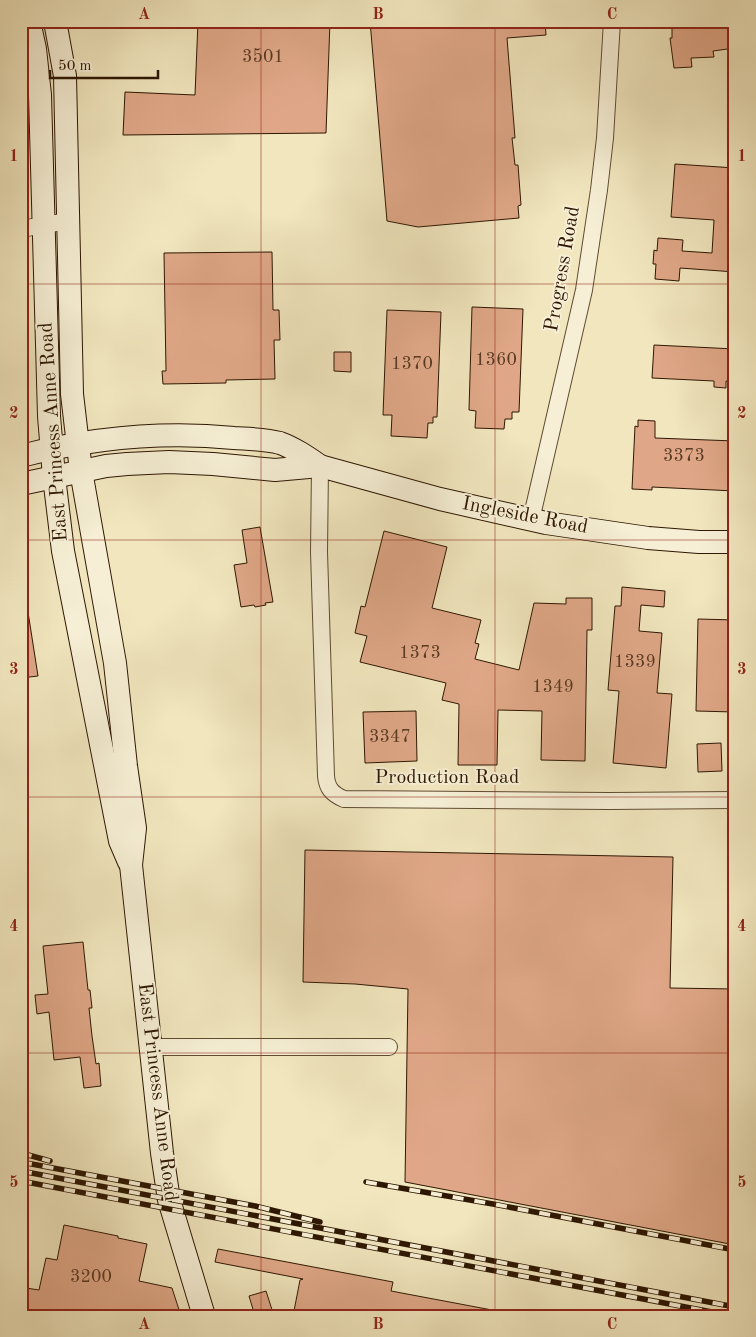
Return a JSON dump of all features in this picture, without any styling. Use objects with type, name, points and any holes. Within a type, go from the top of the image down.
[{"type":"main road","name":"East Princess Anne Road","points":[[29,21],[28,50],[40,95],[49,407],[54,477],[63,551],[88,686],[120,842],[131,865]]},
{"type":"main road","name":"East Princess Anne Road","points":[[55,21],[64,76],[72,385],[77,444],[115,663],[135,828],[131,865],[162,1153],[170,1200],[204,1316]]},
{"type":"main road","name":"Ingleside Road","points":[[21,456],[103,439],[203,435],[279,443],[302,454],[320,466]]},
{"type":"main road","name":"Ingleside Road","points":[[21,484],[120,465],[169,462],[275,470],[320,466],[440,499],[531,520],[648,538],[698,542],[735,542]]},
{"type":"street","name":"Progress Road","points":[[531,520],[584,285],[605,138],[612,21]]},
{"type":"street","points":[[28,50],[60,47]]},
{"type":"street","points":[[21,228],[68,221]]},
{"type":"street","name":"Production Road","points":[[320,466],[319,552],[326,776],[327,784],[336,796],[344,799],[735,800]]},
{"type":"street","points":[[151,1047],[389,1047]]},
{"type":"building","points":[[198,21],[330,21],[326,133],[123,135],[125,92],[195,95]]},
{"type":"building","points":[[370,21],[545,21],[546,35],[507,38],[515,138],[512,138],[515,165],[518,165],[521,205],[518,206],[519,218],[418,227],[387,221]]},
{"type":"building","points":[[735,25],[735,48],[713,51],[714,57],[691,58],[692,67],[674,68],[670,38],[672,38],[672,28]]},
{"type":"building","points":[[675,164],[735,168],[735,272],[680,268],[679,281],[655,279],[656,264],[653,264],[654,250],[657,251],[658,238],[683,240],[682,251],[712,253],[714,220],[671,217]]},
{"type":"building","points":[[272,252],[273,310],[279,310],[280,340],[274,340],[275,379],[226,380],[226,383],[163,384],[162,371],[166,371],[164,253]]},
{"type":"building","points":[[472,307],[523,309],[519,412],[512,412],[512,419],[505,419],[504,429],[475,428],[476,411],[469,410]]},
{"type":"building","points":[[387,310],[441,312],[437,417],[433,417],[433,423],[428,423],[427,438],[391,436],[392,415],[383,415]]},
{"type":"building","points":[[654,345],[735,349],[735,382],[726,381],[726,388],[714,387],[714,381],[652,378]]},
{"type":"building","points":[[334,352],[351,352],[351,372],[334,371]]},
{"type":"building","points":[[638,420],[655,421],[655,438],[735,441],[735,491],[652,487],[652,490],[632,489],[635,426],[638,427]]},
{"type":"building","points":[[260,527],[273,602],[255,607],[254,605],[241,607],[234,565],[247,563],[242,530]]},
{"type":"building","points":[[384,531],[447,547],[432,608],[481,620],[475,643],[479,644],[475,659],[519,670],[534,603],[566,604],[566,598],[592,598],[592,630],[587,630],[585,761],[541,760],[542,711],[498,710],[497,765],[458,765],[459,704],[442,700],[446,683],[360,662],[367,636],[355,633],[361,606],[365,607]]},
{"type":"building","points":[[622,587],[665,591],[664,607],[641,605],[639,631],[662,633],[657,693],[672,694],[666,768],[613,763],[619,691],[608,690],[615,606],[621,606]]},
{"type":"building","points":[[28,612],[38,676],[21,678],[21,613]]},
{"type":"building","points":[[698,619],[735,620],[735,712],[696,711]]},
{"type":"building","points":[[416,711],[417,761],[365,763],[363,712]]},
{"type":"building","points":[[721,743],[722,771],[698,772],[697,744]]},
{"type":"building","points":[[305,850],[673,857],[670,988],[735,989],[735,1245],[405,1182],[408,989],[303,982]]},
{"type":"building","points":[[83,942],[88,990],[90,990],[92,1008],[89,1008],[92,1036],[96,1064],[99,1063],[101,1086],[84,1088],[80,1057],[54,1060],[49,1012],[37,1014],[35,995],[48,994],[43,946]]},
{"type":"building","points":[[64,1225],[147,1244],[139,1281],[172,1288],[181,1316],[53,1316],[21,1309],[21,1297],[24,1298],[26,1288],[39,1290],[46,1258],[57,1260]]},
{"type":"building","points":[[218,1249],[393,1282],[391,1291],[492,1310],[492,1316],[293,1316],[300,1280],[303,1279],[215,1262]]},
{"type":"building","points":[[266,1291],[274,1316],[255,1316],[249,1296]]},
{"type":"railway","points":[[21,1153],[50,1161]]},
{"type":"railway","points":[[21,1162],[255,1206],[320,1222]]},
{"type":"railway","points":[[21,1171],[735,1307]]},
{"type":"railway","points":[[21,1181],[733,1316]]},
{"type":"railway","points":[[366,1182],[735,1250]]}]
